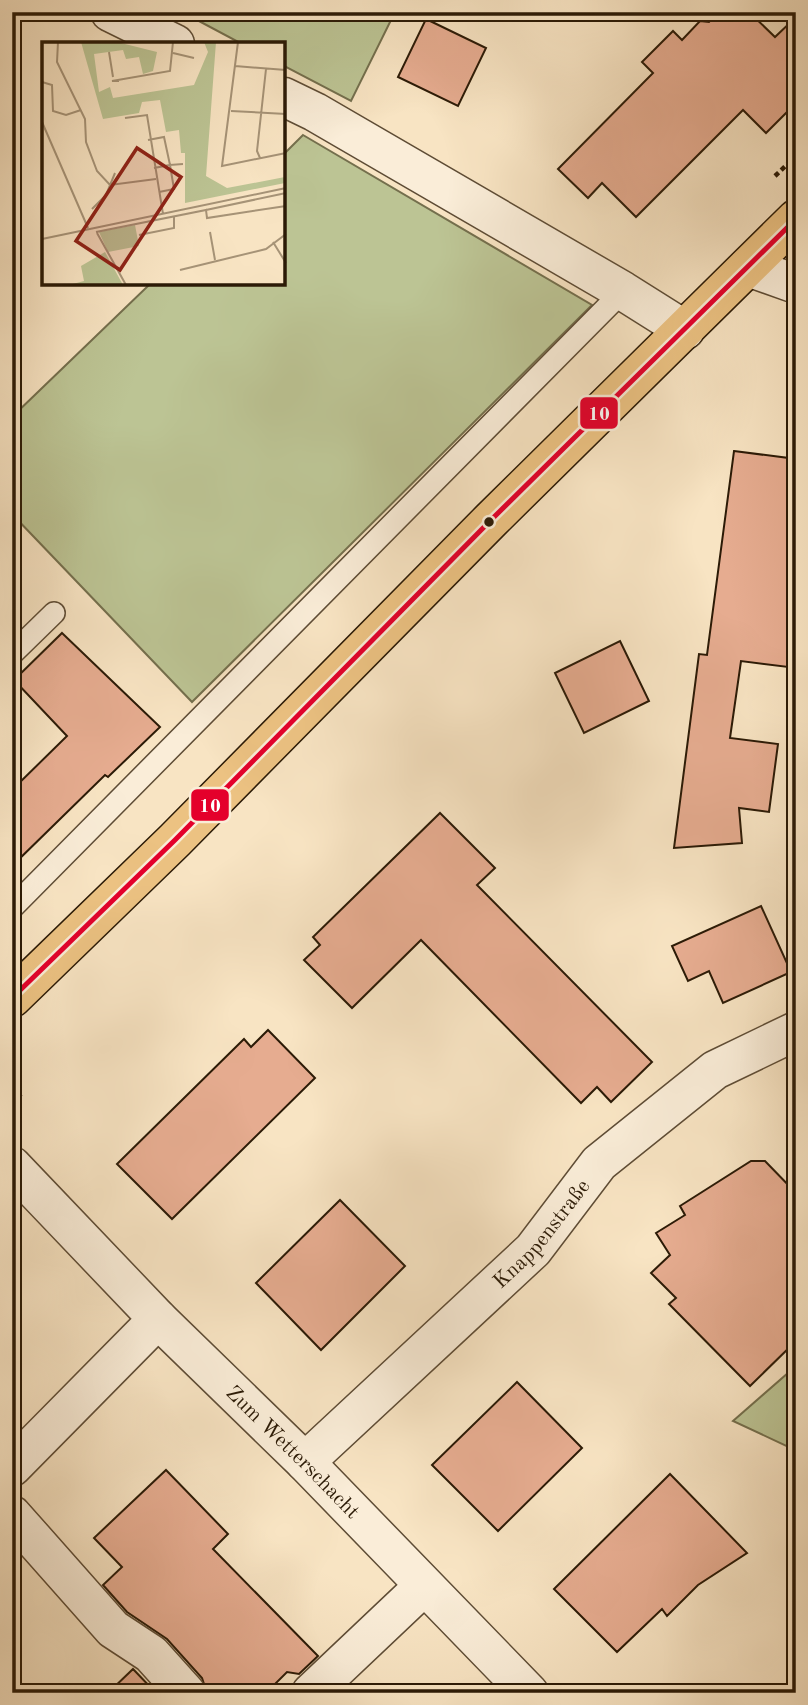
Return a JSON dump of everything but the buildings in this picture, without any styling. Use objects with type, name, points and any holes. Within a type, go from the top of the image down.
[{"type":"main road","points":[[12,998],[175,840],[491,520],[796,219]]},
{"type":"street","points":[[110,12],[171,42]]},
{"type":"street","points":[[285,97],[315,112],[623,291],[685,330]]},
{"type":"street","points":[[748,267],[796,284]]},
{"type":"street","name":"Knappenstraße","points":[[305,1462],[533,1250],[599,1163],[715,1070],[796,1031]]},
{"type":"street","name":"Zum Wetterschacht","points":[[12,1166],[158,1320],[305,1462],[529,1693]]},
{"type":"street","points":[[12,1467],[158,1320]]},
{"type":"street","points":[[12,1515],[113,1629],[151,1654],[186,1693]]},
{"type":"street","points":[[311,1693],[424,1586]]},
{"type":"lane","points":[[12,908],[623,291]]},
{"type":"lane","points":[[12,654],[54,613]]},
{"type":"path","points":[[12,1102],[21,1094]]},
{"type":"green space","points":[[182,12],[395,12],[351,101],[285,67],[285,42],[238,42]]},
{"type":"green space","points":[[303,135],[592,305],[192,702],[12,514],[12,417],[149,285],[285,285],[285,153]]},
{"type":"green space","points":[[796,1366],[796,1453],[791,1448],[733,1421]]},
{"type":"transit line","name":"10","points":[[12,998],[175,840],[491,520],[796,219]]}]
